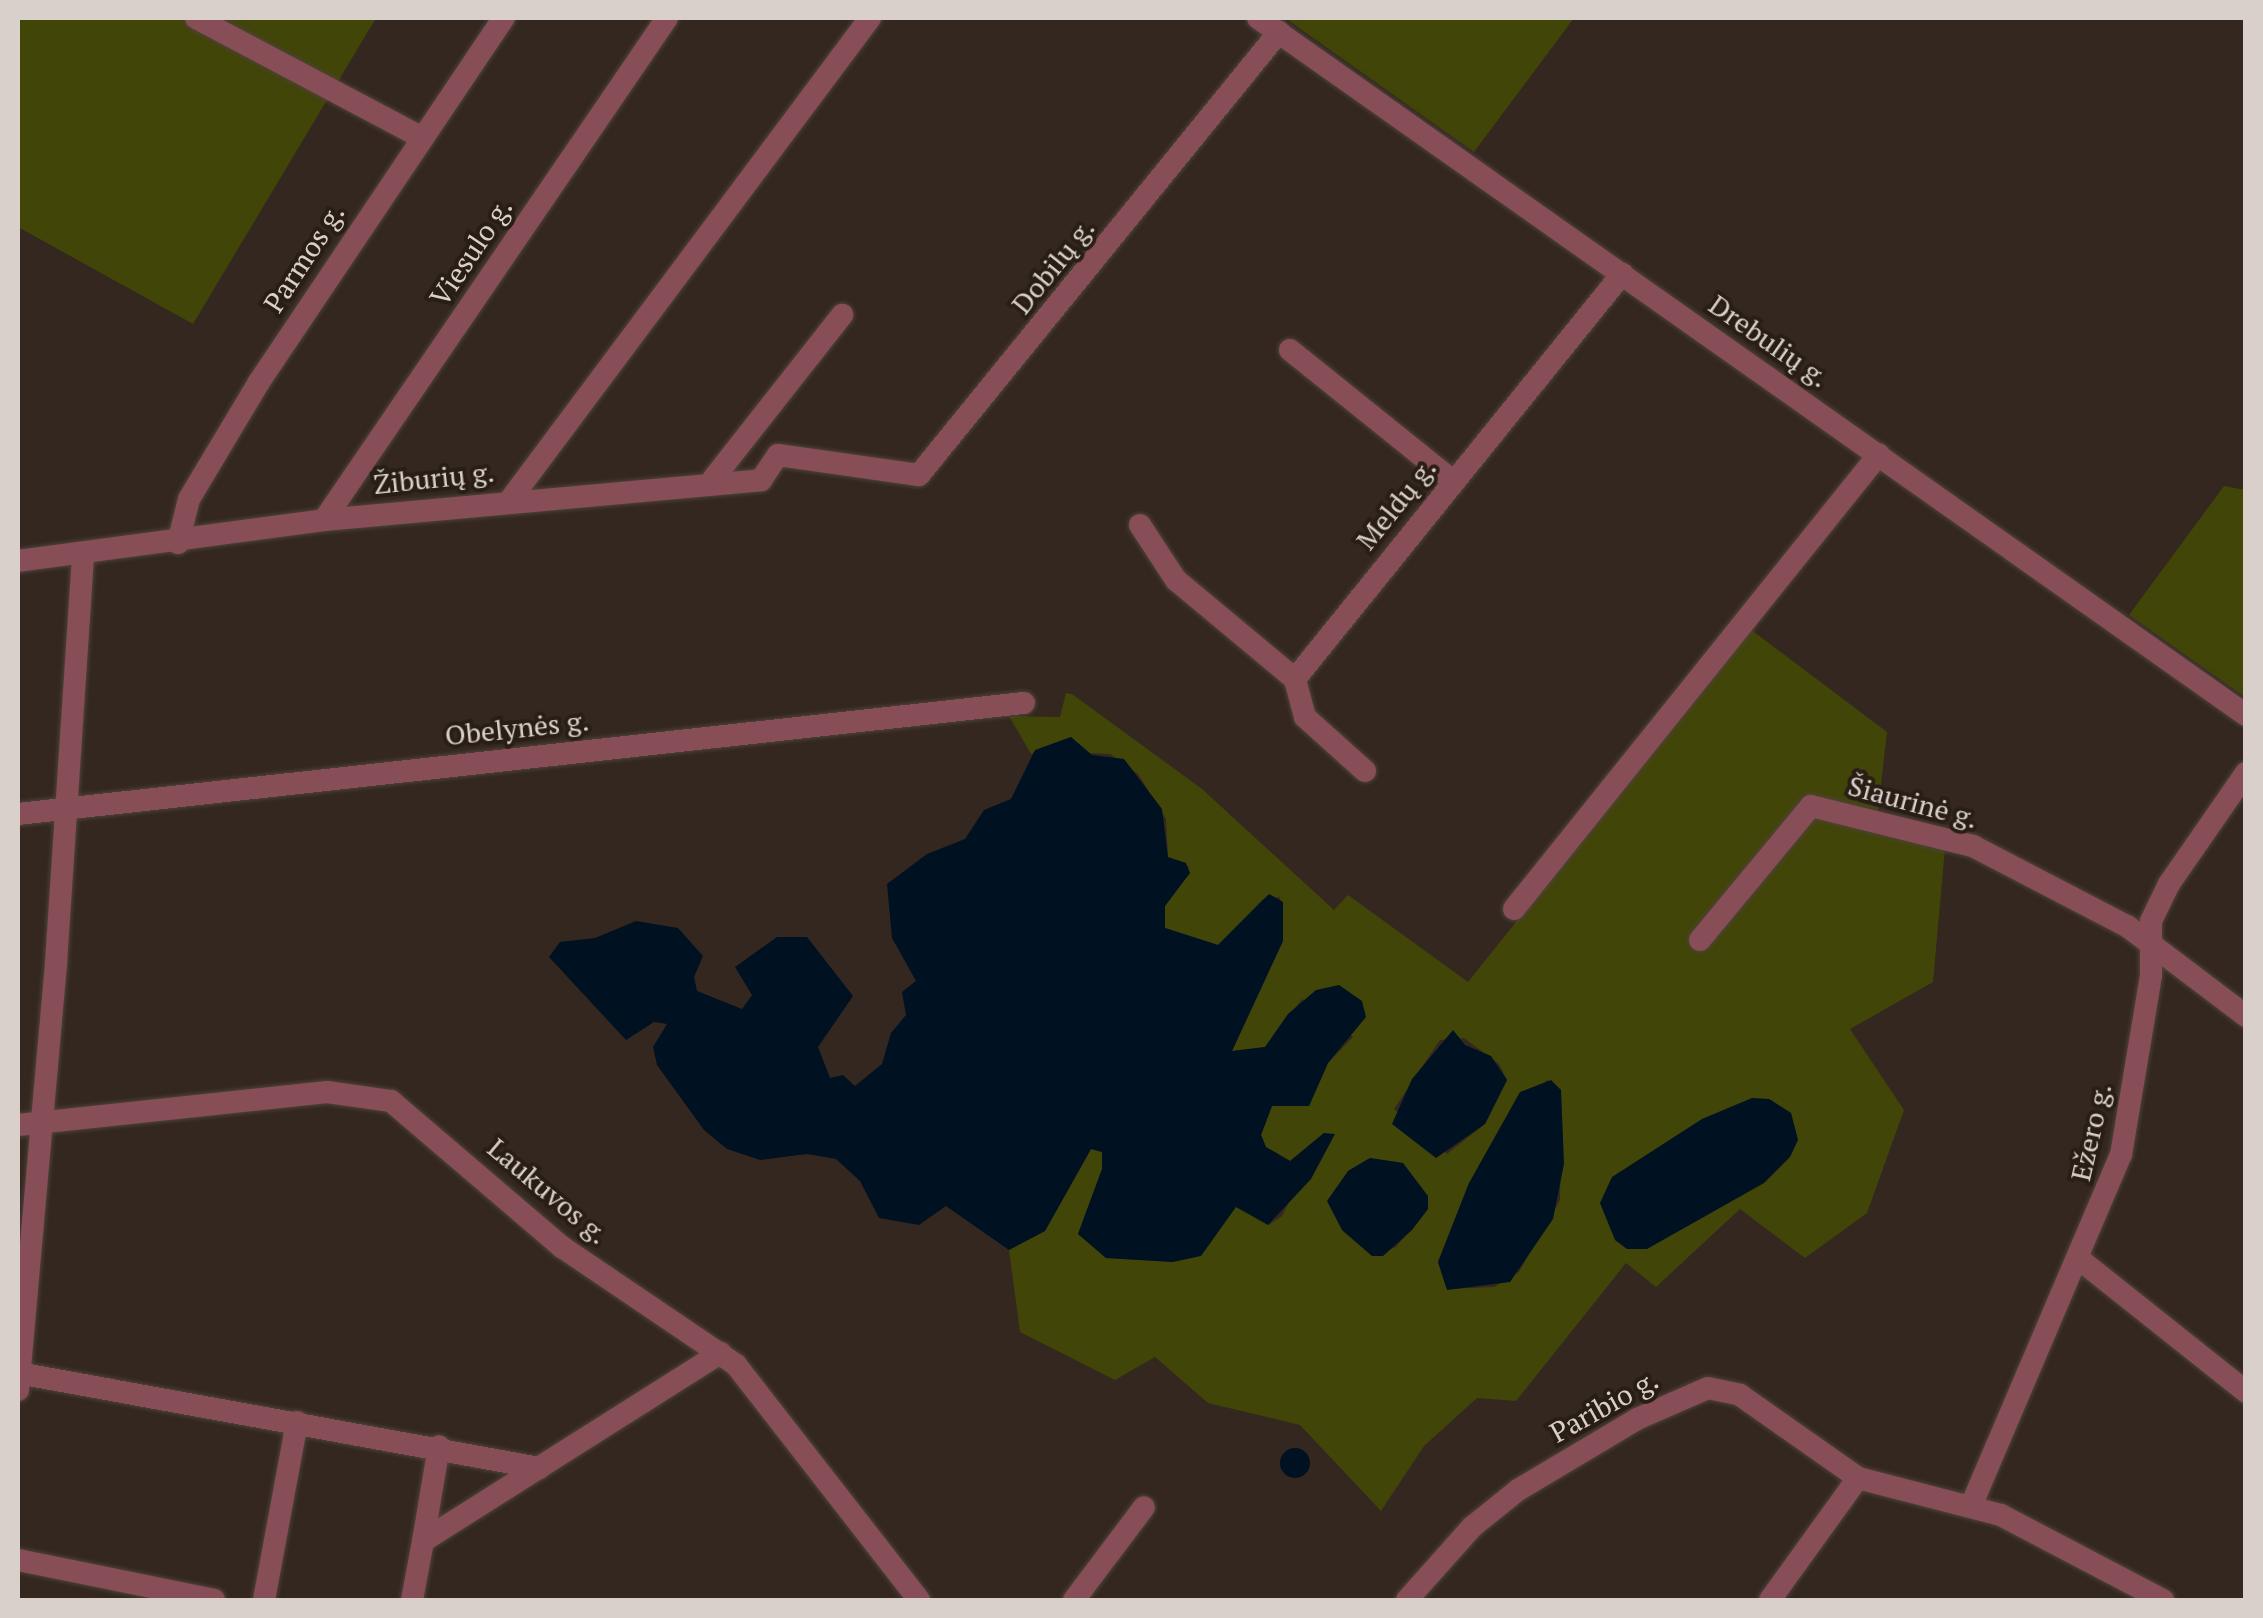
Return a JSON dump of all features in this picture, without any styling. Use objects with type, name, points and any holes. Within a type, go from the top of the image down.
[{"type":"street","points":[[196,18],[421,137]]},
{"type":"street","name":"Parmos g.","points":[[178,543],[189,499],[258,382],[504,18]]},
{"type":"street","name":"Viesulo g.","points":[[324,520],[667,18]]},
{"type":"street","points":[[510,500],[870,18]]},
{"type":"street","name":"Drebulių g.","points":[[1258,18],[2246,714]]},
{"type":"street","name":"Dobilų g.","points":[[844,462],[904,476],[932,465],[1278,32]]},
{"type":"street","name":"Meldų g.","points":[[1294,679],[1622,274]]},
{"type":"street","points":[[714,479],[842,315]]},
{"type":"street","points":[[1290,350],[1453,481]]},
{"type":"street","points":[[1514,910],[1879,454]]},
{"type":"street","name":"Žiburių g.","points":[[18,561],[178,543],[324,520],[714,479],[761,480],[778,455],[844,462]]},
{"type":"street","points":[[1140,525],[1176,580],[1294,679],[1305,717],[1366,771]]},
{"type":"street","points":[[83,553],[68,809],[18,1379],[439,1446],[538,1468]]},
{"type":"street","name":"Obelynės g.","points":[[18,814],[1024,703]]},
{"type":"street","name":"Ežero g.","points":[[1971,1506],[2121,1155],[2152,948],[2151,921],[2169,884],[2246,773]]},
{"type":"street","name":"Šiaurinė g.","points":[[1700,940],[1811,806],[1973,846],[2126,926],[2246,1016]]},
{"type":"street","name":"Laukuvos g.","points":[[18,1125],[327,1092],[379,1096],[438,1135],[562,1247],[720,1352],[756,1385],[919,1600]]},
{"type":"street","points":[[2078,1258],[2246,1392]]},
{"type":"street","points":[[423,1541],[720,1352]]},
{"type":"street","name":"Paribio g.","points":[[1407,1600],[1472,1527],[1518,1490],[1636,1419],[1708,1388],[1740,1395],[1858,1478],[1971,1506],[2066,1545],[2164,1600]]},
{"type":"street","points":[[264,1600],[298,1422]]},
{"type":"street","points":[[412,1600],[439,1446]]},
{"type":"street","points":[[1770,1600],[1858,1478]]},
{"type":"street","points":[[1074,1600],[1144,1506]]},
{"type":"street","points":[[18,1560],[214,1600]]},
{"type":"shaded area","points":[[18,18],[376,18],[193,324],[18,227]]},
{"type":"shaded area","points":[[1285,18],[1574,18],[1474,152]]},
{"type":"shaded area","points":[[2224,486],[2245,490],[2245,697],[2129,615]]},
{"type":"shaded area","points":[[1750,629],[1887,732],[1876,828],[1946,837],[1933,982],[1850,1029],[1904,1110],[1867,1213],[1805,1258],[1740,1209],[1656,1287],[1626,1263],[1516,1401],[1477,1398],[1424,1446],[1381,1511],[1300,1425],[1208,1403],[1155,1357],[1115,1380],[1020,1332],[1009,1250],[1045,1231],[1091,1149],[1102,1152],[1102,1169],[1078,1234],[1106,1258],[1173,1262],[1236,1206],[1269,1225],[1282,1216],[1324,1133],[1290,1161],[1266,1147],[1261,1135],[1272,1106],[1309,1106],[1328,1063],[1353,1037],[1302,999],[1265,1047],[1232,1051],[1283,941],[1280,897],[1263,899],[1218,945],[1165,928],[1165,906],[1189,867],[1168,857],[1166,819],[1138,774],[1110,754],[1088,753],[1071,737],[1031,754],[1009,716],[1060,717],[1066,693],[1072,694],[1202,789],[1334,910],[1348,895],[1468,982]],"holes":[[[1464,1038],[1499,1064],[1507,1080],[1485,1124],[1447,1154],[1394,1109],[1440,1040]],[[1547,1080],[1561,1090],[1560,1200],[1519,1272],[1494,1287],[1447,1289],[1438,1262],[1469,1183]],[[1769,1099],[1791,1113],[1798,1140],[1764,1183]],[[1370,1158],[1403,1163],[1428,1209],[1396,1247],[1372,1256],[1342,1230],[1348,1171]]]},
{"type":"water","points":[[1071,737],[1092,755],[1124,759],[1162,809],[1168,857],[1186,863],[1190,873],[1165,906],[1165,928],[1218,945],[1269,894],[1283,902],[1283,941],[1232,1051],[1265,1047],[1288,1014],[1316,990],[1339,985],[1362,1001],[1366,1017],[1328,1063],[1309,1106],[1272,1106],[1261,1135],[1266,1147],[1290,1161],[1324,1133],[1335,1134],[1311,1179],[1268,1225],[1236,1207],[1201,1256],[1173,1262],[1106,1258],[1078,1234],[1102,1169],[1102,1152],[1091,1149],[1045,1231],[1009,1250],[946,1206],[919,1225],[879,1218],[860,1181],[836,1159],[807,1154],[760,1160],[727,1149],[704,1130],[657,1065],[653,1047],[667,1024],[654,1022],[626,1040],[549,957],[560,942],[595,938],[636,921],[678,928],[703,956],[694,977],[697,991],[742,1009],[752,995],[735,967],[777,937],[807,937],[853,996],[818,1047],[830,1078],[843,1075],[855,1086],[882,1064],[891,1033],[906,1015],[902,992],[916,981],[892,938],[887,884],[927,854],[965,839],[984,810],[1011,799],[1035,750]]},
{"type":"water","points":[[1453,1030],[1465,1045],[1491,1056],[1507,1080],[1485,1124],[1436,1158],[1392,1124],[1412,1079]]},
{"type":"water","points":[[1551,1080],[1561,1090],[1564,1164],[1553,1219],[1510,1282],[1447,1290],[1438,1262],[1469,1183],[1520,1092]]},
{"type":"water","points":[[1752,1098],[1769,1099],[1791,1113],[1798,1140],[1790,1157],[1764,1183],[1647,1249],[1627,1249],[1615,1240],[1600,1203],[1612,1177],[1702,1119]]},
{"type":"water","points":[[1370,1158],[1403,1163],[1428,1196],[1428,1209],[1383,1256],[1372,1256],[1342,1230],[1327,1201],[1348,1171]]},
{"type":"water","points":[[1295,1448],[1306,1452],[1310,1463],[1306,1474],[1295,1478],[1284,1474],[1280,1463],[1284,1452]]}]
